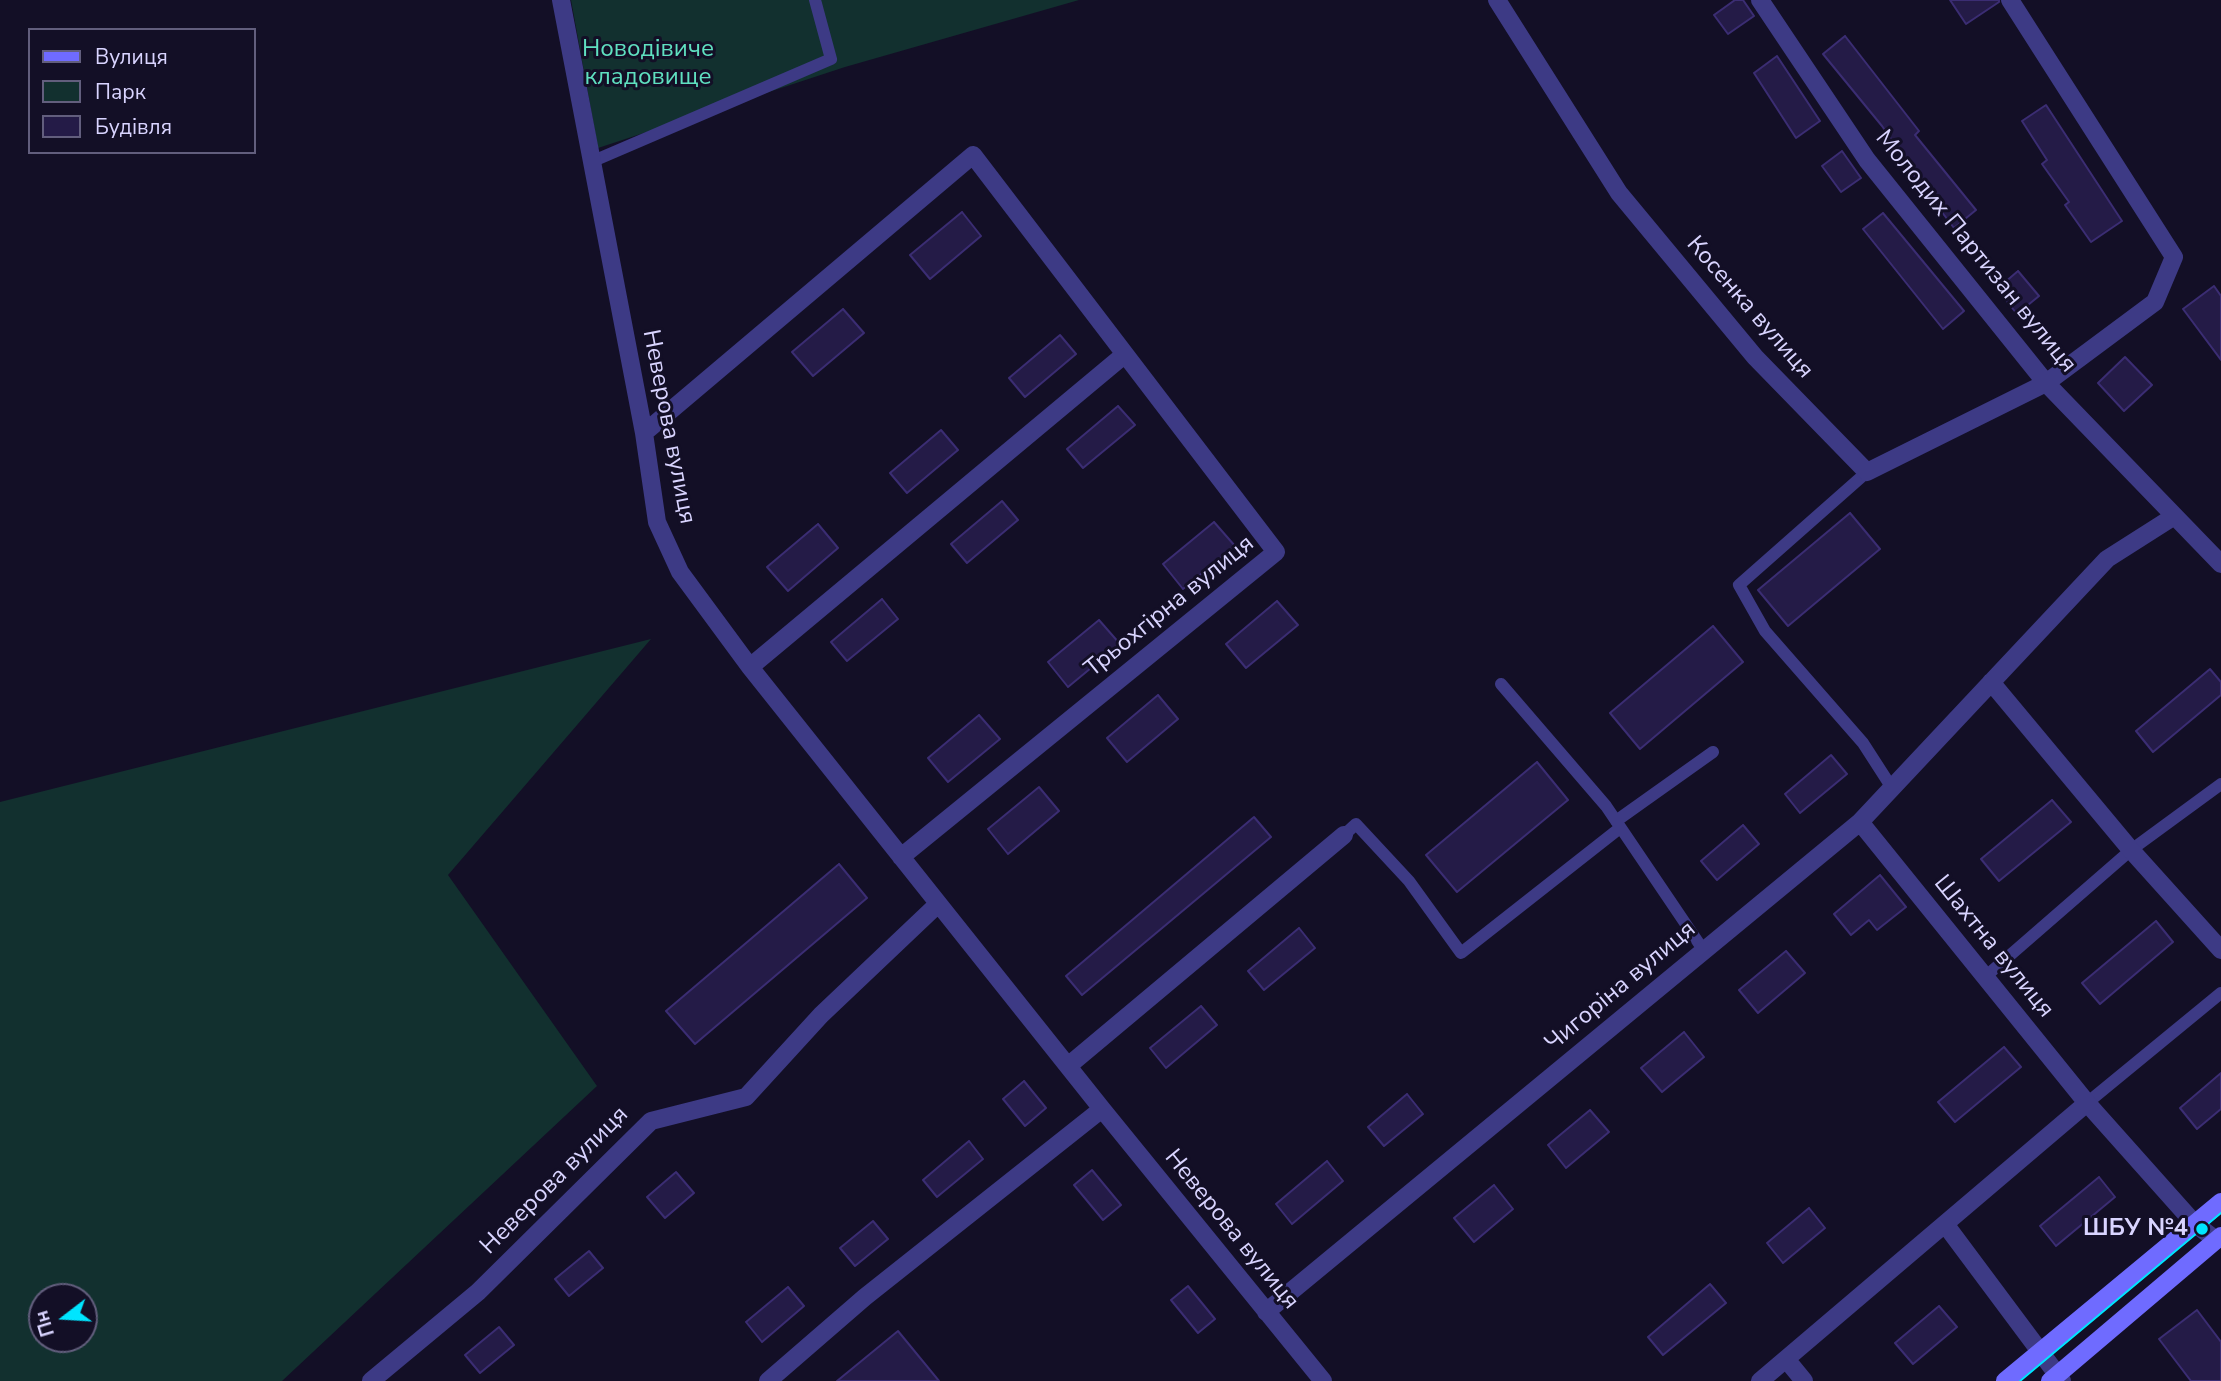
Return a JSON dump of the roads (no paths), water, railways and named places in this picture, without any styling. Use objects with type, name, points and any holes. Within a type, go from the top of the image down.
[{"type":"main road","points":[[2005,1381],[2221,1202]]},
{"type":"main road","name":"Шахтна вулиця","points":[[2056,1379],[2218,1238]]},
{"type":"street","name":"Неверова вулиця","points":[[561,0],[644,433],[657,522],[680,572],[750,667],[938,904],[1323,1381]]},
{"type":"street","name":"Косенка вулиця","points":[[1497,0],[1619,193],[1755,358],[1867,472]]},
{"type":"street","name":"Молодих Партизан вулиця","points":[[1760,0],[1867,160],[2046,383],[2173,517]]},
{"type":"street","points":[[1867,472],[2046,383],[2155,302],[2174,257],[2010,0]]},
{"type":"street","name":"Трьохгірна вулиця","points":[[644,433],[973,155],[1276,552],[901,857]]},
{"type":"street","points":[[750,667],[1124,355]]},
{"type":"street","points":[[2173,517],[2204,544],[2221,564]]},
{"type":"street","name":"Чигоріна вулиця","points":[[1266,1311],[1860,822],[2106,558],[2173,517]]},
{"type":"street","points":[[1991,682],[2131,850],[2221,950]]},
{"type":"street","name":"Шахтна вулиця","points":[[1860,822],[2087,1103],[2194,1223],[2218,1238]]},
{"type":"street","points":[[1068,1066],[1344,835]]},
{"type":"street","name":"Неверова вулиця","points":[[371,1381],[478,1292],[651,1121],[746,1097],[821,1015],[938,904]]},
{"type":"street","points":[[1760,1381],[2087,1103]]},
{"type":"street","points":[[768,1381],[865,1297],[1102,1109]]},
{"type":"street","name":"Шахтна вулиця","points":[[1945,1224],[2040,1351],[2056,1379]]},
{"type":"street","points":[[1786,1359],[1804,1381]]},
{"type":"lane","points":[[591,162],[831,59],[815,0]]},
{"type":"lane","points":[[1867,472],[1739,585],[1765,631],[1863,743],[1892,788]]},
{"type":"lane","points":[[1501,684],[1618,824],[1704,951]]},
{"type":"lane","points":[[1344,835],[1356,824],[1409,881],[1461,953],[1618,824],[1713,752]]},
{"type":"lane","points":[[1985,977],[2131,850],[2221,784]]},
{"type":"lane","points":[[2087,1103],[2221,993]]},
{"type":"tram line","points":[[2020,1381],[2221,1213]]},
{"type":"place","name":"ШБУ №4","points":[[2202,1229]]},
{"type":"park label","name":"Новодівиче кладовище","points":[[648,64]]}]
